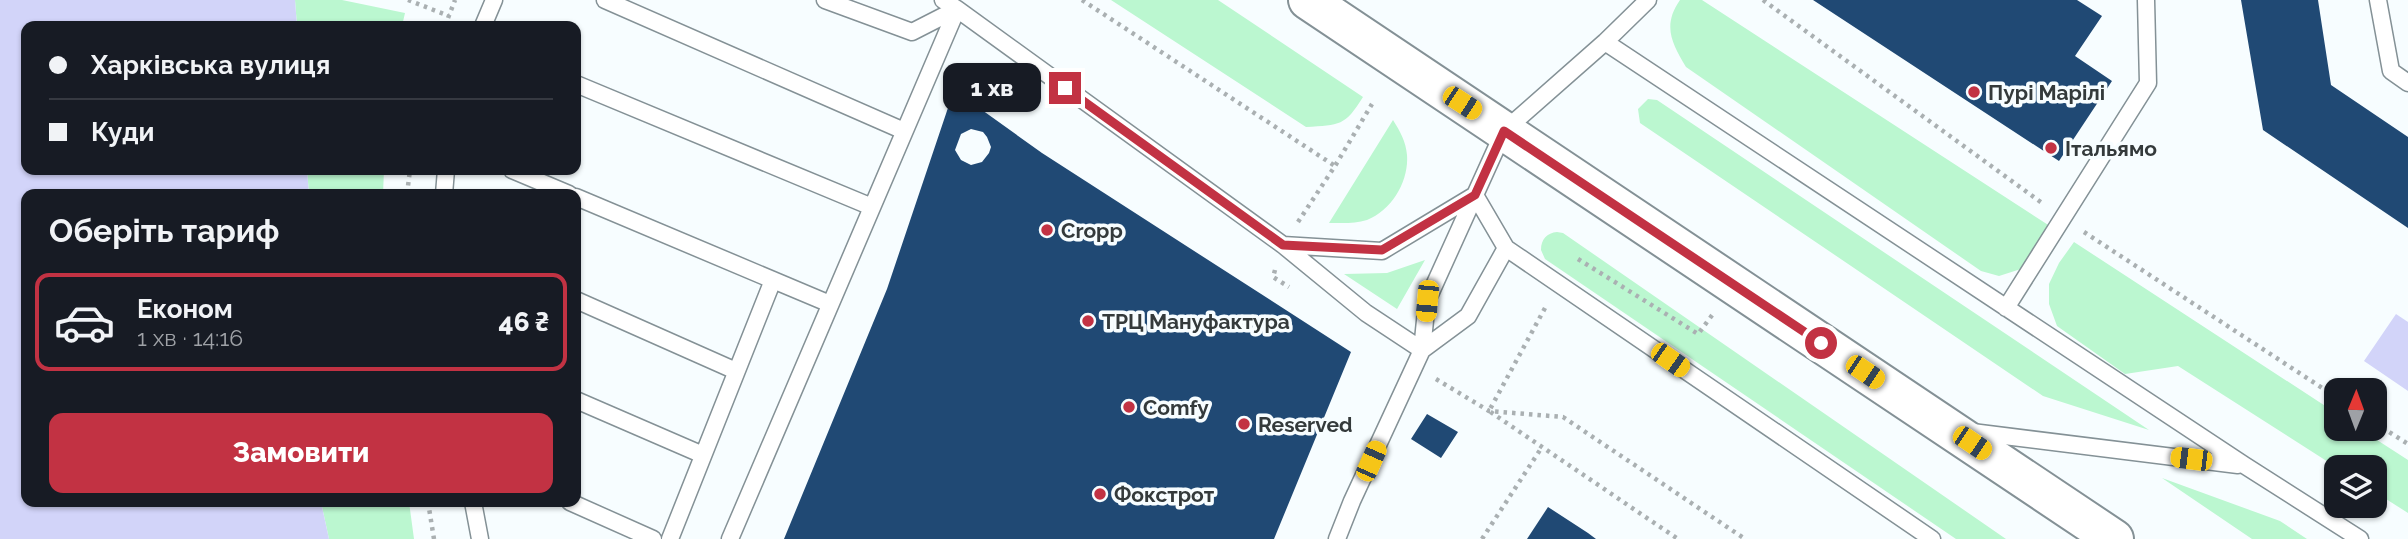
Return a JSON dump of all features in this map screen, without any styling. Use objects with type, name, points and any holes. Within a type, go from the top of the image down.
[{"type":"main road","points":[[1308,0],[2115,539]]},
{"type":"lane","points":[[486,21],[494,0]]},
{"type":"lane","points":[[605,0],[904,131]]},
{"type":"lane","points":[[825,0],[912,32],[950,4]]},
{"type":"lane","points":[[1337,539],[1422,351],[1427,301],[1504,131],[1605,42],[1648,0]]},
{"type":"lane","points":[[2006,308],[2148,83],[2146,0]]},
{"type":"lane","points":[[2378,0],[2390,71],[2408,83]]},
{"type":"lane","points":[[730,539],[904,131],[950,4]]},
{"type":"lane","points":[[950,4],[1283,245],[1366,313],[1422,351]]},
{"type":"lane","points":[[1605,42],[2360,539]]},
{"type":"lane","points":[[581,86],[872,207]]},
{"type":"lane","points":[[524,175],[557,189]]},
{"type":"lane","points":[[1283,245],[1382,250],[1475,195]]},
{"type":"lane","points":[[1475,195],[1506,248],[1932,539]]},
{"type":"lane","points":[[581,199],[830,304]]},
{"type":"lane","points":[[1422,351],[1468,316],[1506,248]]},
{"type":"lane","points":[[670,539],[772,280]]},
{"type":"lane","points":[[581,301],[736,371]]},
{"type":"lane","points":[[581,402],[703,455]]},
{"type":"lane","points":[[1951,430],[2244,465]]},
{"type":"lane","points":[[474,507],[480,539]]},
{"type":"lane","points":[[581,507],[653,539]]},
{"type":"path","points":[[408,0],[449,16]]},
{"type":"path","points":[[447,21],[455,0]]},
{"type":"path","points":[[1082,0],[1335,166],[1372,103]]},
{"type":"path","points":[[1578,259],[1698,334],[1735,285]]},
{"type":"path","points":[[1489,411],[1545,308]]},
{"type":"path","points":[[1489,411],[1678,539]]},
{"type":"path","points":[[1489,411],[1563,416],[1745,539]]},
{"type":"path","points":[[2387,431],[2408,444]]},
{"type":"path","points":[[1482,539],[1542,447]]},
{"type":"path","points":[[429,507],[433,539]]},
{"type":"green space","points":[[295,0],[342,0],[405,13],[403,21],[297,21]]},
{"type":"green space","points":[[1111,0],[1218,0],[1363,97],[1346,119],[1327,126],[1306,127]]},
{"type":"green space","points":[[1680,0],[1702,0],[2056,230],[2024,268],[1999,276],[1981,271],[1686,67],[1673,42],[1670,26]]},
{"type":"green space","points":[[1648,99],[1657,100],[2149,430],[2043,396],[1640,123],[1638,109]]},
{"type":"green space","points":[[1393,120],[1407,155],[1405,175],[1397,194],[1384,209],[1367,220],[1329,223]]},
{"type":"green space","points":[[307,175],[384,175],[383,189],[309,189]]},
{"type":"green space","points":[[1557,232],[1563,233],[2006,539],[1956,539],[1545,259],[1541,250],[1543,240]]},
{"type":"green space","points":[[2074,242],[2324,405],[2324,441],[2379,441],[2408,460],[2408,513],[2387,500],[2387,455],[2324,455],[2324,459],[2178,366],[2125,374],[2057,326],[2049,304],[2049,284],[2059,263]]},
{"type":"green space","points":[[1425,260],[1397,309],[1344,274],[1387,273]]},
{"type":"green space","points":[[2162,478],[2280,521],[2307,539],[2252,539]]},
{"type":"green space","points":[[322,507],[410,507],[414,539],[329,539]]},
{"type":"water","points":[[0,0],[295,0],[297,21],[21,21],[21,175],[307,175],[309,189],[21,189],[21,507],[322,507],[329,539],[0,539]]},
{"type":"water","points":[[2396,314],[2408,322],[2408,391],[2364,361]]},
{"type":"building","points":[[1813,0],[2077,0],[2102,16],[2075,56],[2112,81],[2059,161]]},
{"type":"building","points":[[2241,0],[2318,0],[2331,85],[2408,137],[2408,228],[2263,130]]},
{"type":"building","name":"ТРЦ Мануфактура","points":[[954,90],[1042,153],[1351,352],[1274,539],[784,539],[887,289]],"holes":[[[971,129],[983,132],[991,147],[982,162],[971,165],[961,160],[955,150],[961,134]]]},
{"type":"building","points":[[1427,414],[1458,432],[1441,458],[1411,439]]},
{"type":"building","points":[[1548,507],[1588,533],[1596,539],[1527,539]]},
{"type":"place","name":"Пурі Марілі","points":[[1974,92]]},
{"type":"place","name":"Італьямо","points":[[2051,148]]},
{"type":"place","name":"Cropp","points":[[1047,230]]},
{"type":"place","name":"ТРЦ Мануфактура","points":[[1088,321]]},
{"type":"place","name":"Comfy","points":[[1129,407]]},
{"type":"place","name":"Reserved","points":[[1244,424]]},
{"type":"place","name":"Фокстрот","points":[[1100,494]]},
{"type":"route","points":[[1065,88],[1283,245],[1382,250],[1475,195],[1504,131],[1821,343]]}]
